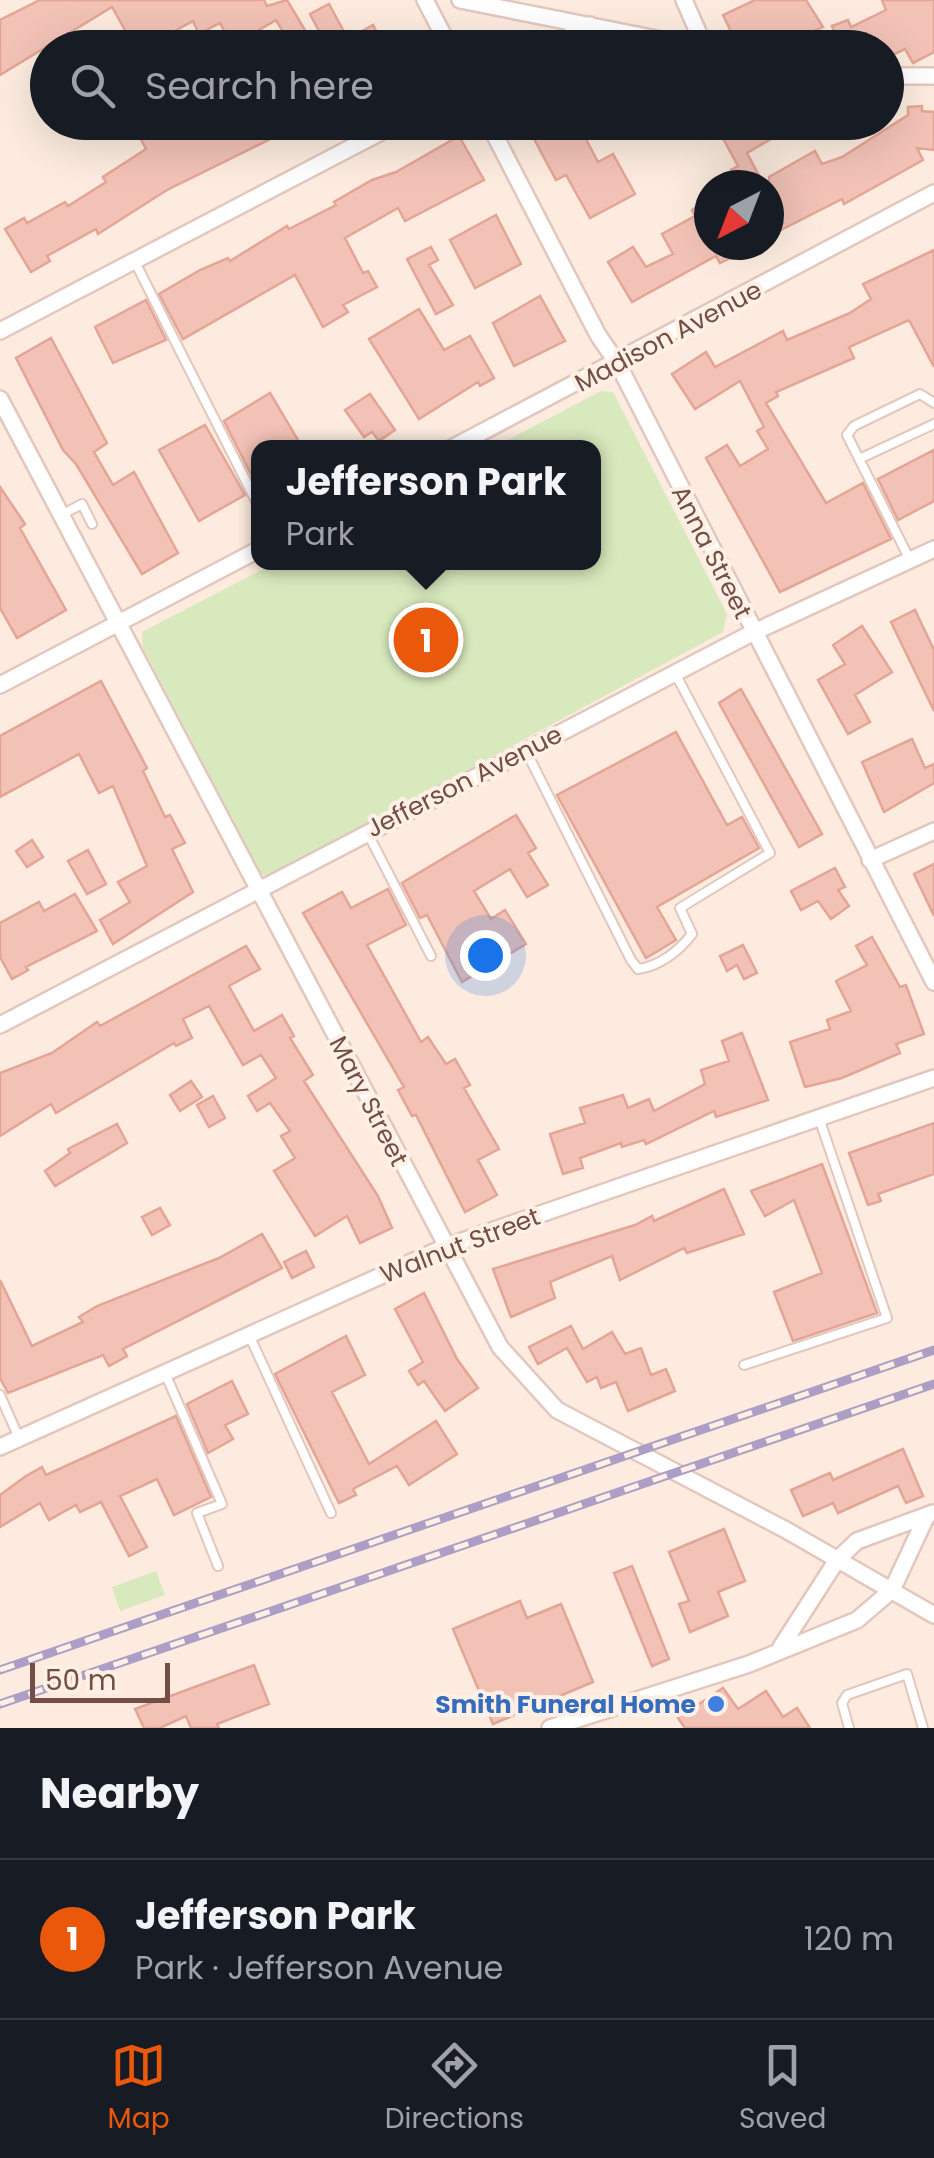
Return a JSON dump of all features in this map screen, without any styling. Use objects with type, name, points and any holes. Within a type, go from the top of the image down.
[{"type":"street","points":[[425,0],[441,30]]},
{"type":"street","points":[[460,0],[615,30]]},
{"type":"street","points":[[684,0],[696,30]]},
{"type":"street","points":[[586,30],[590,25]]},
{"type":"street","points":[[904,76],[934,76]]},
{"type":"street","points":[[0,331],[132,258],[365,140]]},
{"type":"street","name":"Anna Street","points":[[497,140],[598,334],[618,364],[752,633],[934,982]]},
{"type":"street","name":"Madison Avenue","points":[[468,440],[934,194]]},
{"type":"street","name":"Mary Street","points":[[0,399],[500,1347],[557,1410],[934,1615]]},
{"type":"street","name":"Jefferson Avenue","points":[[0,1025],[675,672],[934,549]]},
{"type":"street","points":[[0,685],[251,554]]},
{"type":"street","points":[[870,860],[934,831]]},
{"type":"street","name":"Walnut Street","points":[[0,1447],[444,1247],[934,1078]]},
{"type":"street","points":[[778,1650],[798,1626],[837,1560],[868,1534],[931,1514]]},
{"type":"street","points":[[550,1728],[749,1664],[857,1620],[892,1590],[931,1514]]},
{"type":"street","points":[[593,1714],[603,1728]]},
{"type":"lane","points":[[132,258],[251,492]]},
{"type":"lane","points":[[910,560],[847,434],[854,426],[920,394],[934,403]]},
{"type":"lane","points":[[859,459],[934,424]]},
{"type":"lane","points":[[61,516],[82,504],[92,524]]},
{"type":"lane","points":[[525,750],[631,960],[638,970],[646,969],[677,951],[692,934],[680,908],[770,853],[675,672]]},
{"type":"lane","points":[[368,832],[431,956]]},
{"type":"lane","points":[[744,1364],[887,1318],[820,1118]]},
{"type":"lane","points":[[249,1335],[331,1513]]},
{"type":"lane","points":[[166,1373],[222,1504],[197,1512],[218,1566]]},
{"type":"lane","points":[[0,1396],[18,1438]]},
{"type":"lane","points":[[849,1728],[842,1703],[847,1695],[908,1674],[923,1728]]},
{"type":"green space","points":[[601,391],[613,392],[727,614],[723,632],[271,876],[261,874],[143,648],[142,632],[262,570],[601,570],[601,440],[507,440]]},
{"type":"green space","points":[[156,1571],[165,1595],[120,1611],[112,1587]]},
{"type":"building","points":[[40,0],[264,0],[267,6],[287,0],[305,30],[282,30],[276,20],[259,30],[224,30],[220,23],[197,30],[193,21],[177,30],[125,30],[112,7],[74,30],[30,30],[30,57],[0,75],[0,20]]},
{"type":"building","points":[[755,0],[806,0],[823,27],[730,30],[723,15]]},
{"type":"building","points":[[882,0],[934,0],[934,52],[913,63],[904,49],[904,30],[833,30],[832,26],[848,20],[851,27],[886,10]]},
{"type":"building","points":[[329,4],[343,30],[318,30],[310,14]]},
{"type":"building","points":[[922,106],[922,111],[934,112],[934,150],[917,148],[923,160],[844,204],[842,199],[784,228],[781,170],[815,151],[822,164],[869,140],[904,140],[904,118],[908,107]]},
{"type":"building","points":[[141,140],[268,140],[167,190],[98,234],[96,229],[47,256],[50,261],[31,272],[5,229],[24,218],[27,223],[65,202],[68,206],[106,182],[103,177],[146,149]]},
{"type":"building","points":[[452,140],[461,140],[484,180],[405,221],[398,208],[345,238],[363,273],[368,271],[377,287],[343,305],[348,312],[323,327],[295,275],[183,339],[159,294],[200,270],[228,258],[230,261],[287,226],[289,229],[336,205],[334,202],[372,180],[396,172]]},
{"type":"building","points":[[535,140],[586,140],[598,162],[613,154],[635,194],[590,218],[566,175],[556,180]]},
{"type":"building","points":[[724,140],[769,140],[747,153],[756,170],[731,170],[738,166]]},
{"type":"building","points":[[496,215],[521,264],[475,288],[450,240]]},
{"type":"building","points":[[694,217],[694,260],[709,260],[632,302],[608,262],[633,247],[646,267],[673,254],[662,234]]},
{"type":"building","points":[[431,247],[438,260],[429,265],[453,305],[436,314],[407,259]]},
{"type":"building","points":[[934,250],[934,367],[909,320],[849,347],[854,358],[776,392],[778,396],[766,403],[826,503],[863,483],[891,539],[780,592],[706,458],[727,445],[740,466],[768,449],[757,431],[764,427],[740,381],[695,409],[672,374],[706,352],[715,367],[783,331],[787,340],[850,313],[871,299],[863,284]]},
{"type":"building","points":[[540,296],[565,341],[514,366],[493,323]]},
{"type":"building","points":[[146,300],[166,340],[113,363],[95,327]]},
{"type":"building","points":[[419,309],[444,350],[470,336],[494,378],[480,386],[478,382],[419,419],[369,339]]},
{"type":"building","points":[[51,338],[107,443],[94,452],[113,485],[134,472],[178,553],[142,574],[76,464],[63,450],[16,358]]},
{"type":"building","points":[[270,393],[298,440],[251,440],[251,474],[224,421]]},
{"type":"building","points":[[370,394],[395,430],[380,440],[372,432],[364,437],[345,410]]},
{"type":"building","points":[[205,425],[245,495],[199,521],[159,450]]},
{"type":"building","points":[[934,450],[934,501],[898,520],[878,479]]},
{"type":"building","points":[[0,487],[25,524],[20,528],[66,610],[17,638],[0,608]]},
{"type":"building","points":[[915,610],[934,650],[934,711],[891,622]]},
{"type":"building","points":[[862,626],[892,672],[855,695],[870,722],[848,734],[818,680],[845,664],[833,645]]},
{"type":"building","points":[[101,681],[147,768],[143,771],[165,817],[170,815],[185,843],[172,849],[193,892],[113,944],[100,920],[130,902],[118,882],[147,866],[113,786],[99,793],[79,754],[0,797],[0,736]]},
{"type":"building","points":[[741,689],[822,834],[799,847],[719,703]]},
{"type":"building","points":[[676,732],[727,825],[742,817],[759,848],[657,907],[676,940],[646,958],[557,795]]},
{"type":"building","points":[[912,739],[925,768],[934,764],[934,783],[884,812],[862,762]]},
{"type":"building","points":[[516,815],[536,848],[528,853],[548,885],[527,897],[510,869],[474,891],[491,919],[505,910],[526,944],[462,982],[427,915],[420,918],[402,883]]},
{"type":"building","points":[[32,840],[43,857],[27,867],[16,851]]},
{"type":"building","points":[[88,850],[106,884],[87,894],[68,861]]},
{"type":"building","points":[[934,864],[934,916],[914,874]]},
{"type":"building","points":[[835,868],[845,887],[838,890],[849,906],[831,919],[818,901],[801,910],[791,891]]},
{"type":"building","points":[[388,889],[406,925],[367,945],[421,1042],[428,1037],[446,1064],[455,1059],[470,1085],[464,1088],[499,1149],[478,1160],[497,1195],[465,1212],[416,1115],[412,1116],[398,1090],[404,1087],[303,913],[342,892],[351,908]]},
{"type":"building","points":[[75,894],[97,931],[26,967],[28,970],[12,979],[0,957],[0,923],[39,902],[44,911]]},
{"type":"building","points":[[872,937],[900,987],[906,985],[924,1034],[896,1044],[900,1053],[842,1078],[805,1087],[790,1042],[830,1029],[827,1020],[851,1011],[836,981],[867,965],[856,946]]},
{"type":"building","points":[[743,945],[757,973],[744,979],[737,965],[727,971],[720,956]]},
{"type":"building","points":[[246,946],[260,969],[229,986],[254,1031],[282,1015],[294,1036],[290,1038],[313,1075],[304,1081],[378,1196],[392,1228],[360,1243],[347,1216],[315,1236],[274,1171],[295,1158],[281,1136],[290,1131],[270,1103],[257,1111],[248,1096],[276,1078],[261,1055],[243,1065],[209,1006],[183,1019],[192,1038],[176,1046],[174,1043],[56,1113],[51,1104],[0,1136],[0,1073],[52,1053],[97,1022],[100,1026]]},
{"type":"building","points":[[742,1033],[768,1100],[716,1117],[714,1111],[646,1144],[644,1140],[622,1147],[621,1143],[580,1158],[583,1168],[563,1174],[550,1134],[585,1123],[580,1108],[623,1095],[628,1108],[649,1099],[654,1111],[705,1084],[701,1070],[729,1061],[722,1041]]},
{"type":"building","points":[[191,1081],[202,1097],[180,1111],[170,1095]]},
{"type":"building","points":[[213,1096],[225,1118],[209,1127],[197,1105]]},
{"type":"building","points":[[934,1123],[934,1174],[878,1194],[881,1201],[868,1205],[849,1153]]},
{"type":"building","points":[[117,1124],[127,1143],[55,1186],[45,1171],[70,1153],[68,1149]]},
{"type":"building","points":[[822,1164],[877,1313],[793,1341],[774,1292],[822,1273],[794,1200],[765,1216],[751,1191]]},
{"type":"building","points":[[724,1189],[744,1234],[687,1253],[684,1248],[620,1280],[612,1256],[550,1282],[555,1298],[511,1317],[493,1269],[635,1225],[652,1216],[654,1221]]},
{"type":"building","points":[[160,1208],[170,1225],[152,1235],[142,1217]]},
{"type":"building","points":[[262,1234],[282,1268],[123,1349],[127,1356],[109,1366],[103,1355],[8,1393],[0,1378],[0,1280],[32,1346],[83,1322],[79,1317],[97,1306],[219,1258]]},
{"type":"building","points":[[306,1251],[314,1267],[292,1278],[284,1262]]},
{"type":"building","points":[[424,1293],[457,1359],[478,1388],[445,1411],[424,1381],[418,1385],[409,1371],[423,1362],[395,1309]]},
{"type":"building","points":[[571,1326],[583,1349],[612,1332],[625,1354],[641,1348],[651,1375],[666,1369],[675,1391],[628,1411],[616,1382],[601,1388],[597,1377],[587,1382],[567,1348],[538,1364],[529,1347]]},
{"type":"building","points":[[346,1336],[365,1375],[332,1392],[369,1464],[436,1421],[457,1454],[409,1485],[397,1466],[353,1489],[356,1495],[339,1503],[275,1374]]},
{"type":"building","points":[[232,1381],[248,1414],[225,1425],[233,1439],[208,1453],[187,1404]]},
{"type":"building","points":[[176,1416],[211,1497],[174,1515],[157,1479],[120,1496],[147,1547],[129,1556],[101,1502],[80,1512],[76,1505],[49,1520],[40,1503],[0,1527],[0,1495],[26,1476],[42,1467],[46,1475]]},
{"type":"building","points":[[903,1449],[923,1496],[906,1503],[898,1486],[838,1513],[833,1503],[803,1516],[791,1490],[830,1473],[833,1480]]},
{"type":"building","points":[[724,1529],[745,1581],[718,1592],[728,1616],[690,1632],[679,1604],[689,1601],[669,1552]]},
{"type":"building","points":[[632,1566],[669,1659],[652,1666],[614,1573]]},
{"type":"building","points":[[520,1601],[527,1618],[561,1604],[593,1682],[493,1724],[453,1629]]},
{"type":"building","points":[[254,1665],[269,1704],[217,1724],[219,1728],[191,1728],[186,1716],[160,1728],[144,1728],[135,1709]]},
{"type":"building","name":"Smith Funeral Home","points":[[723,1688],[738,1709],[766,1691],[783,1717],[797,1708],[810,1728],[685,1728],[678,1718]]},
{"type":"railway","points":[[0,1670],[934,1350]]},
{"type":"railway","points":[[0,1704],[934,1384]]},
{"type":"place","name":"Jefferson Park","points":[[426,640]]},
{"type":"place","name":"Smith Funeral Home","points":[[716,1704]]}]
